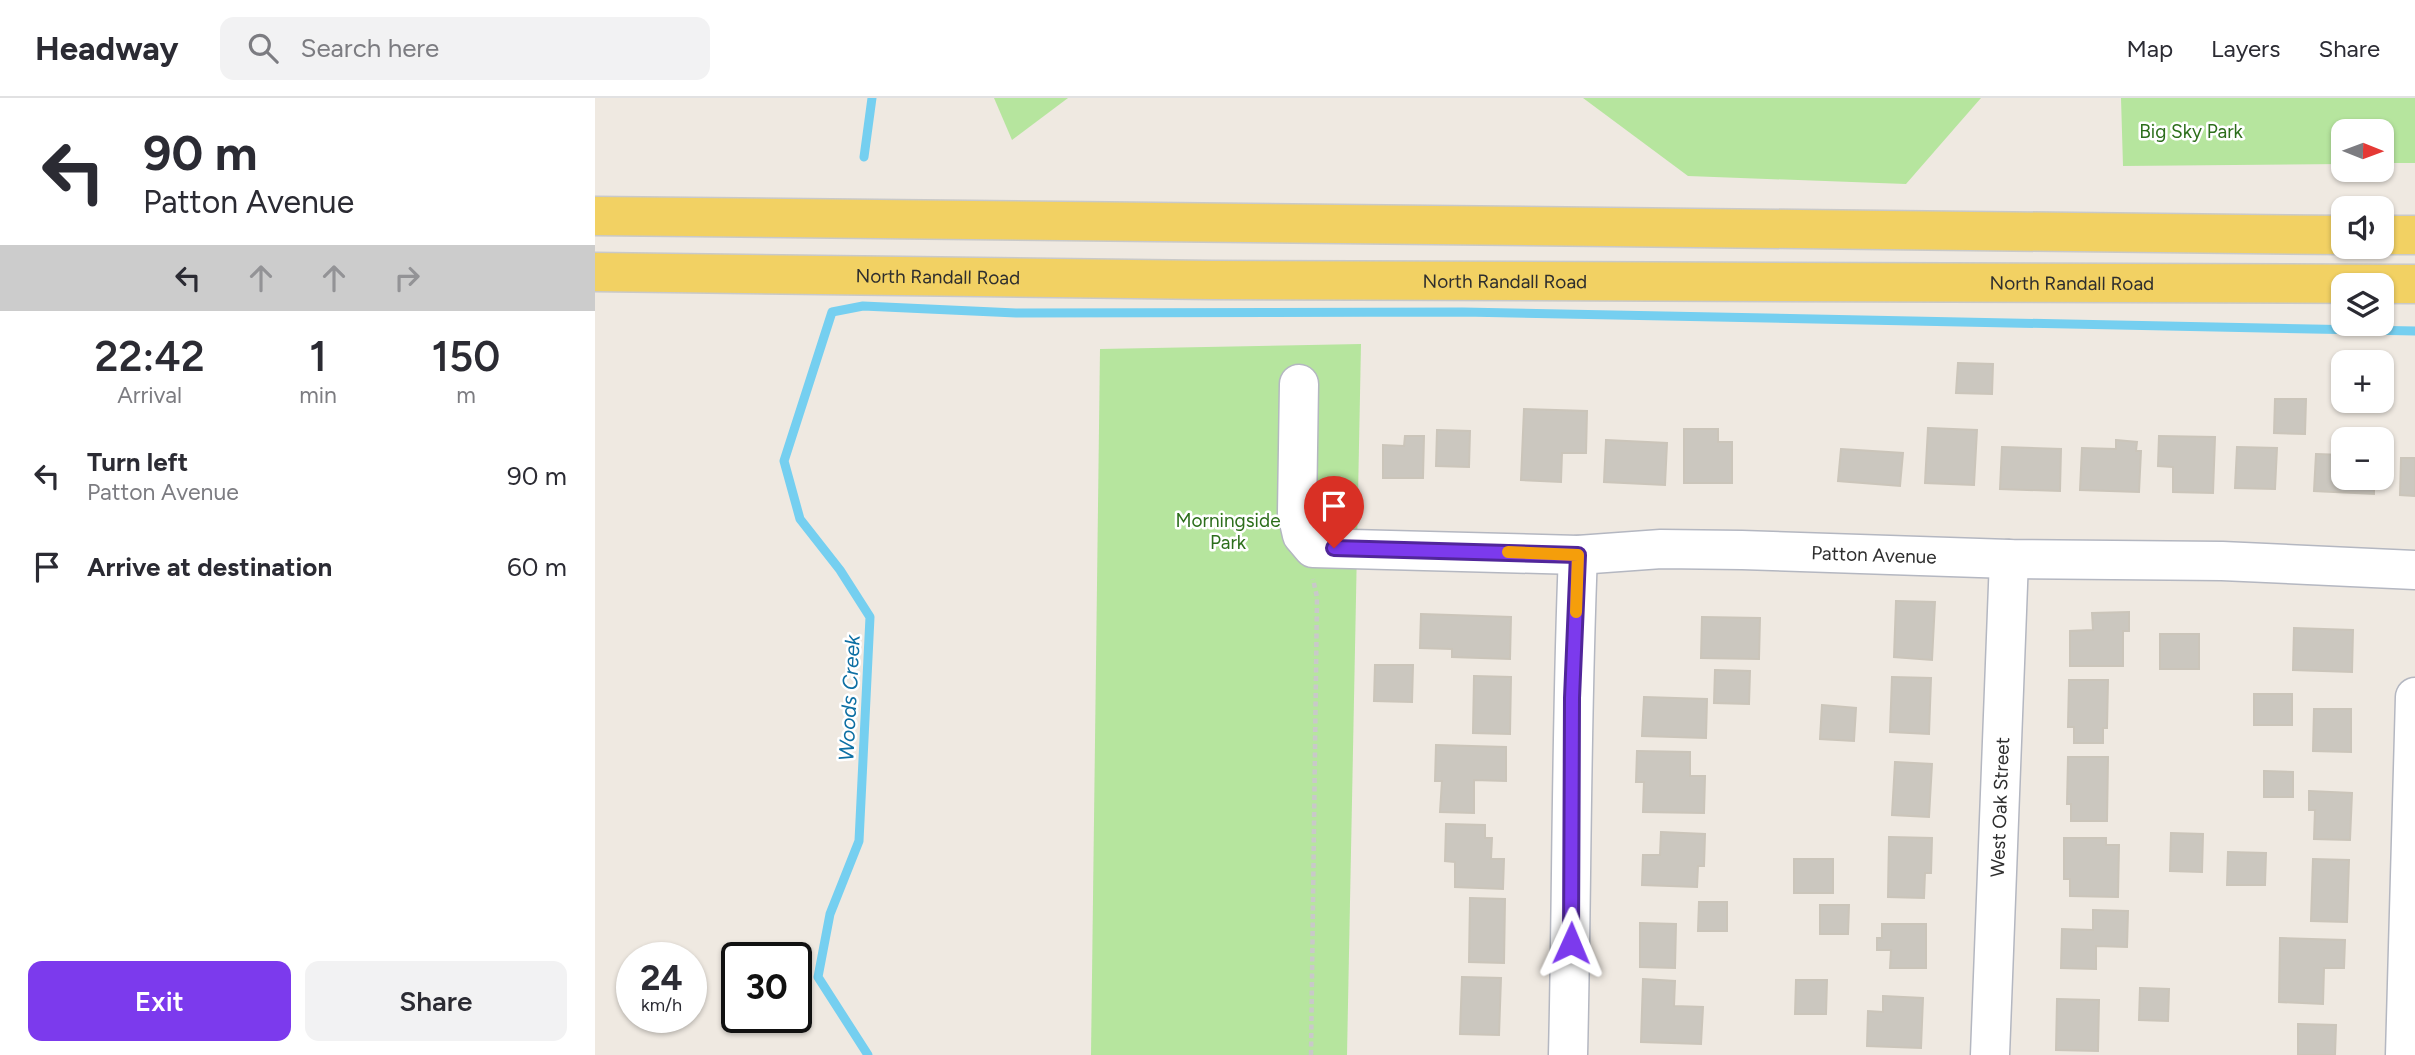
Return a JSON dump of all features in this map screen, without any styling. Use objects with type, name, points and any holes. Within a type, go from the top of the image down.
[{"type":"main road","points":[[595,216],[2331,235]]},
{"type":"main road","points":[[2394,235],[2415,235]]},
{"type":"main road","name":"North Randall Road","points":[[595,272],[1211,280],[2415,284]]},
{"type":"street","name":"Patton Avenue","points":[[1299,384],[1297,513],[1302,535],[1323,562],[1578,555],[1661,549],[2008,559],[2222,561],[2415,570]]},
{"type":"street","points":[[1568,1055],[1573,835],[1572,698],[1578,555]]},
{"type":"street","name":"West Oak Street","points":[[1990,1055],[2008,559]]},
{"type":"street","points":[[2405,1055],[2415,697]]},
{"type":"path","points":[[1311,1055],[1317,597],[1323,562]]},
{"type":"green space","points":[[994,98],[1068,98],[1012,140]]},
{"type":"green space","points":[[1583,98],[1981,98],[1906,184],[1688,176]]},
{"type":"green space","name":"Big Sky Park","points":[[2121,98],[2415,98],[2415,163],[2394,163],[2394,119],[2331,119],[2331,164],[2123,166]]},
{"type":"green space","name":"Morningside Park","points":[[1361,344],[1347,1055],[1091,1055],[1100,349]]},
{"type":"building","points":[[1958,363],[1993,364],[1992,394],[1956,393]]},
{"type":"building","points":[[2275,399],[2306,399],[2305,434],[2274,433]]},
{"type":"building","points":[[1524,409],[1587,411],[1586,453],[1562,453],[1561,482],[1521,480]]},
{"type":"building","points":[[1928,428],[1977,430],[1974,485],[1925,483]]},
{"type":"building","points":[[1684,429],[1718,429],[1718,442],[1732,442],[1732,483],[1684,483]]},
{"type":"building","points":[[1437,430],[1470,431],[1469,467],[1436,466]]},
{"type":"building","points":[[1405,436],[1424,436],[1423,478],[1383,478],[1383,445],[1404,446]]},
{"type":"building","points":[[2159,436],[2215,437],[2213,493],[2173,492],[2173,467],[2158,466]]},
{"type":"building","points":[[1606,440],[1667,443],[1665,485],[1604,482]]},
{"type":"building","points":[[2116,440],[2137,442],[2136,451],[2141,451],[2139,492],[2080,490],[2082,448],[2116,449]]},
{"type":"building","points":[[2002,447],[2061,449],[2060,491],[2000,489]]},
{"type":"building","points":[[2237,447],[2277,448],[2275,489],[2235,488]]},
{"type":"building","points":[[1841,449],[1903,453],[1900,486],[1838,481]]},
{"type":"building","points":[[2316,454],[2331,455],[2331,490],[2374,490],[2374,494],[2314,491]]},
{"type":"building","points":[[2401,458],[2415,458],[2415,496],[2400,495]]},
{"type":"building","points":[[1896,601],[1935,602],[1932,660],[1894,657]]},
{"type":"building","points":[[2129,612],[2129,631],[2123,631],[2123,666],[2070,666],[2070,631],[2093,630],[2092,613]]},
{"type":"building","points":[[1421,614],[1511,617],[1510,659],[1452,657],[1452,649],[1420,648]]},
{"type":"building","points":[[1702,617],[1760,618],[1759,659],[1701,658]]},
{"type":"building","points":[[2294,628],[2353,630],[2352,672],[2293,670]]},
{"type":"building","points":[[2160,634],[2199,634],[2199,669],[2160,669]]},
{"type":"building","points":[[1375,665],[1413,665],[1412,702],[1374,701]]},
{"type":"building","points":[[1715,670],[1750,671],[1749,704],[1714,703]]},
{"type":"building","points":[[1474,676],[1511,677],[1510,734],[1473,733]]},
{"type":"building","points":[[1892,677],[1931,678],[1929,734],[1890,732]]},
{"type":"building","points":[[2069,680],[2108,680],[2107,728],[2103,728],[2103,743],[2074,743],[2074,727],[2068,727]]},
{"type":"building","points":[[2254,694],[2292,694],[2292,725],[2254,725]]},
{"type":"building","points":[[1644,697],[1707,699],[1706,738],[1642,736]]},
{"type":"building","points":[[1822,705],[1856,708],[1854,741],[1820,739]]},
{"type":"building","points":[[2314,709],[2351,709],[2351,752],[2313,751]]},
{"type":"building","points":[[1436,745],[1506,747],[1506,781],[1474,780],[1474,813],[1440,812],[1442,781],[1435,781]]},
{"type":"building","points":[[1637,751],[1690,752],[1690,776],[1705,776],[1704,813],[1643,812],[1644,782],[1636,782]]},
{"type":"building","points":[[2068,757],[2108,757],[2107,821],[2071,821],[2071,804],[2067,804]]},
{"type":"building","points":[[1895,762],[1932,764],[1929,817],[1892,815]]},
{"type":"building","points":[[2264,771],[2293,772],[2293,797],[2264,797]]},
{"type":"building","points":[[2309,791],[2352,793],[2350,840],[2314,839],[2315,810],[2309,810]]},
{"type":"building","points":[[1446,824],[1485,825],[1485,838],[1492,838],[1491,859],[1504,859],[1503,889],[1455,887],[1455,862],[1445,861]]},
{"type":"building","points":[[1661,832],[1705,834],[1704,866],[1698,866],[1697,887],[1642,885],[1643,855],[1660,855]]},
{"type":"building","points":[[2171,833],[2203,834],[2202,872],[2170,871]]},
{"type":"building","points":[[1889,837],[1932,838],[1931,873],[1925,873],[1924,898],[1888,897]]},
{"type":"building","points":[[2064,838],[2106,838],[2106,845],[2119,845],[2118,897],[2070,896],[2070,879],[2064,879]]},
{"type":"building","points":[[2228,852],[2266,853],[2265,885],[2227,885]]},
{"type":"building","points":[[1794,859],[1833,859],[1833,893],[1794,893]]},
{"type":"building","points":[[2313,859],[2349,860],[2347,922],[2311,921]]},
{"type":"building","points":[[1470,898],[1505,899],[1504,963],[1469,962]]},
{"type":"building","points":[[1699,902],[1727,902],[1727,931],[1698,931]]},
{"type":"building","points":[[1820,905],[1849,905],[1848,934],[1820,934]]},
{"type":"building","points":[[2093,910],[2128,911],[2127,947],[2096,946],[2096,969],[2061,968],[2062,929],[2093,930]]},
{"type":"building","points":[[1640,923],[1676,924],[1675,968],[1640,967]]},
{"type":"building","points":[[1882,924],[1926,924],[1926,968],[1890,968],[1891,950],[1877,950],[1877,938],[1882,938]]},
{"type":"building","points":[[2280,938],[2345,940],[2344,968],[2324,968],[2323,1004],[2279,1002]]},
{"type":"building","points":[[1462,977],[1501,978],[1499,1035],[1460,1034]]},
{"type":"building","points":[[1643,979],[1675,981],[1674,1006],[1703,1007],[1701,1044],[1641,1042]]},
{"type":"building","points":[[1796,980],[1827,980],[1826,1014],[1795,1014]]},
{"type":"building","points":[[2140,988],[2169,989],[2168,1021],[2139,1020]]},
{"type":"building","points":[[1883,996],[1923,998],[1921,1048],[1867,1046],[1868,1011],[1883,1012]]},
{"type":"building","points":[[2057,999],[2099,1000],[2098,1051],[2056,1050]]},
{"type":"building","points":[[2298,1024],[2336,1025],[2335,1055],[2298,1055]]},
{"type":"waterway","name":"Woods Creek","points":[[864,157],[872,98]]},
{"type":"waterway","points":[[868,1055],[818,977],[830,914],[859,841],[870,617],[840,570],[800,519],[784,461],[832,312],[863,306],[1016,313],[1463,312],[2415,331]]},
{"type":"slow traffic","points":[[1508,552],[1578,555],[1576,612]]},
{"type":"route","points":[[1334,548],[1397,552],[1493,551],[1578,555],[1572,698],[1571,943]]}]
